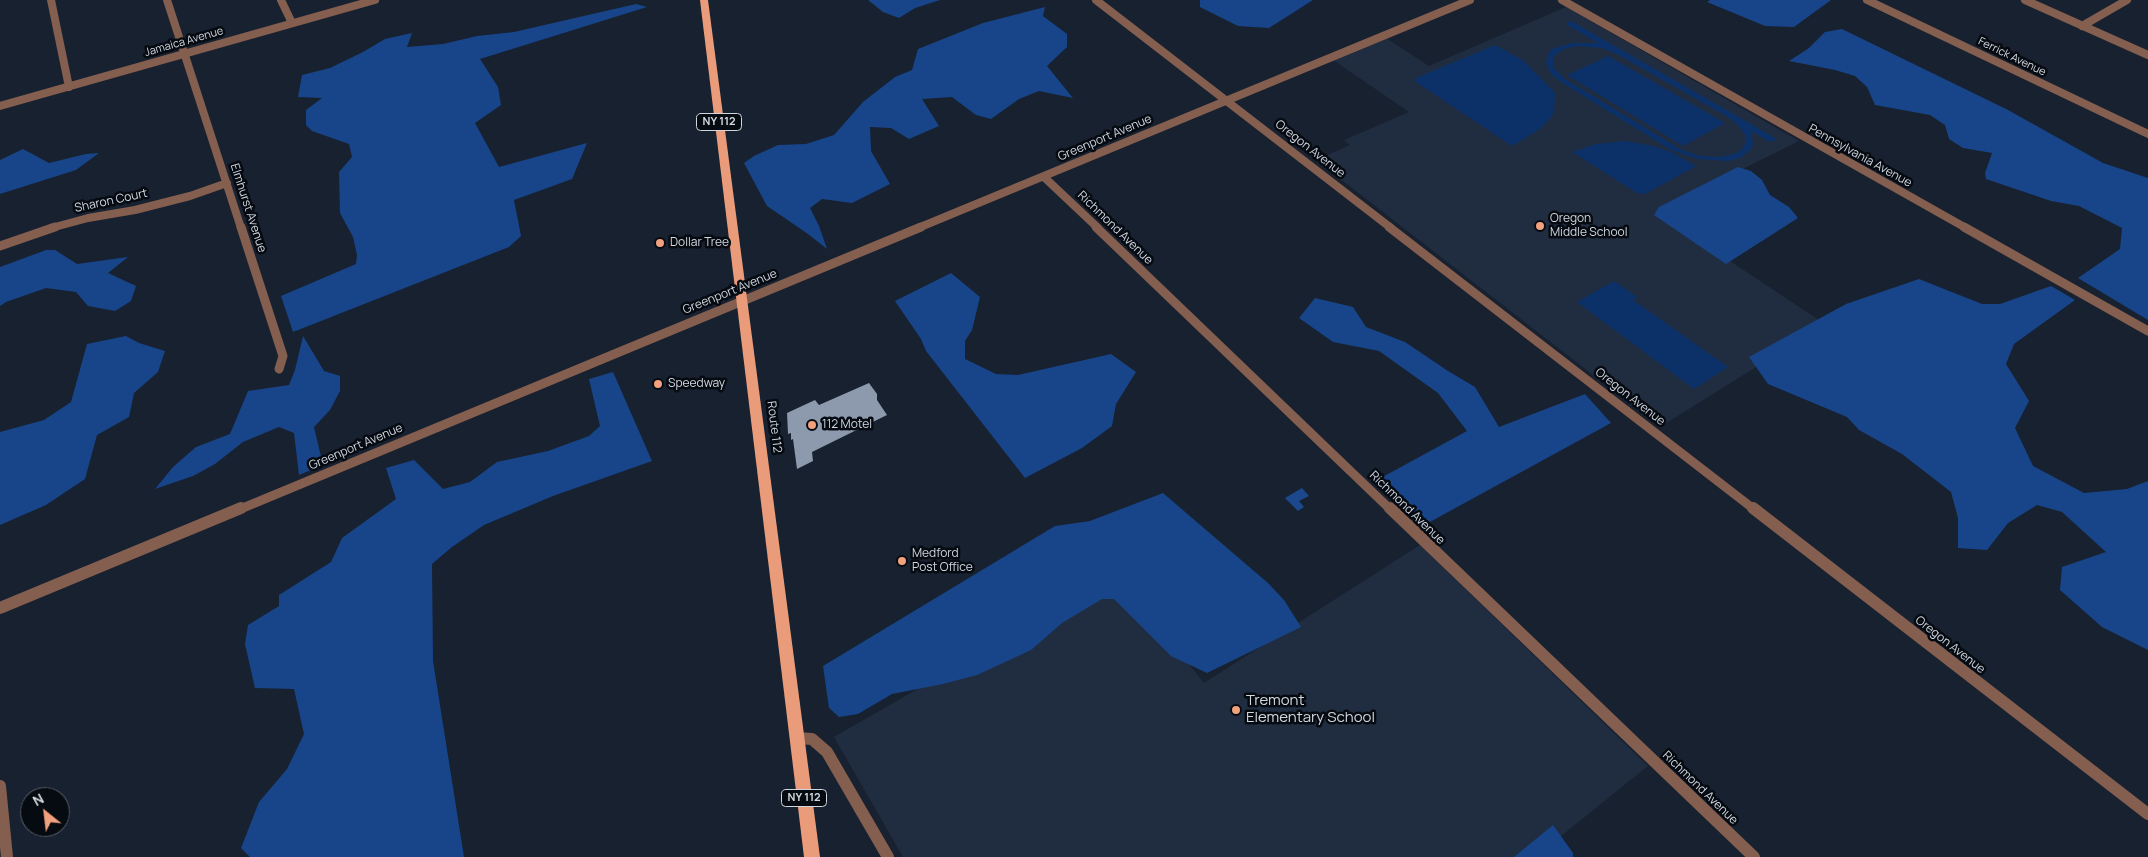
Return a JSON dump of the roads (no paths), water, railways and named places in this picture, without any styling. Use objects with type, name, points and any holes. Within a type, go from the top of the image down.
[{"type":"main road","name":"Route 112","points":[[704,0],[812,857]]},
{"type":"street","points":[[51,0],[69,87]]},
{"type":"street","name":"Elmhurst Avenue","points":[[167,0],[283,356],[279,370]]},
{"type":"street","points":[[282,0],[292,23]]},
{"type":"street","name":"Jamaica Avenue","points":[[0,106],[374,0]]},
{"type":"street","name":"Oregon Avenue","points":[[1096,0],[2148,814]]},
{"type":"street","name":"Greenport Avenue","points":[[0,608],[1470,0]]},
{"type":"street","name":"Pennsylvania Avenue","points":[[1562,0],[2148,331]]},
{"type":"street","name":"Ferrick Avenue","points":[[1867,0],[2148,134]]},
{"type":"street","points":[[2025,0],[2148,55]]},
{"type":"street","points":[[2082,26],[2128,0]]},
{"type":"street","name":"Richmond Avenue","points":[[1044,177],[1754,857]]},
{"type":"street","name":"Sharon Court","points":[[0,246],[37,232],[88,218],[135,210],[190,196],[227,183]]},
{"type":"street","points":[[797,738],[812,739],[827,752],[888,857]]},
{"type":"street","points":[[0,786],[7,857]]},
{"type":"place","name":"Oregon Middle School","points":[[1540,226]]},
{"type":"place","name":"Dollar Tree","points":[[660,243]]},
{"type":"place","name":"Speedway","points":[[658,384]]},
{"type":"place","name":"112 Motel","points":[[812,425]]},
{"type":"place","name":"Medford Post Office","points":[[902,561]]},
{"type":"place","name":"Tremont Elementary School","points":[[1236,710]]}]
